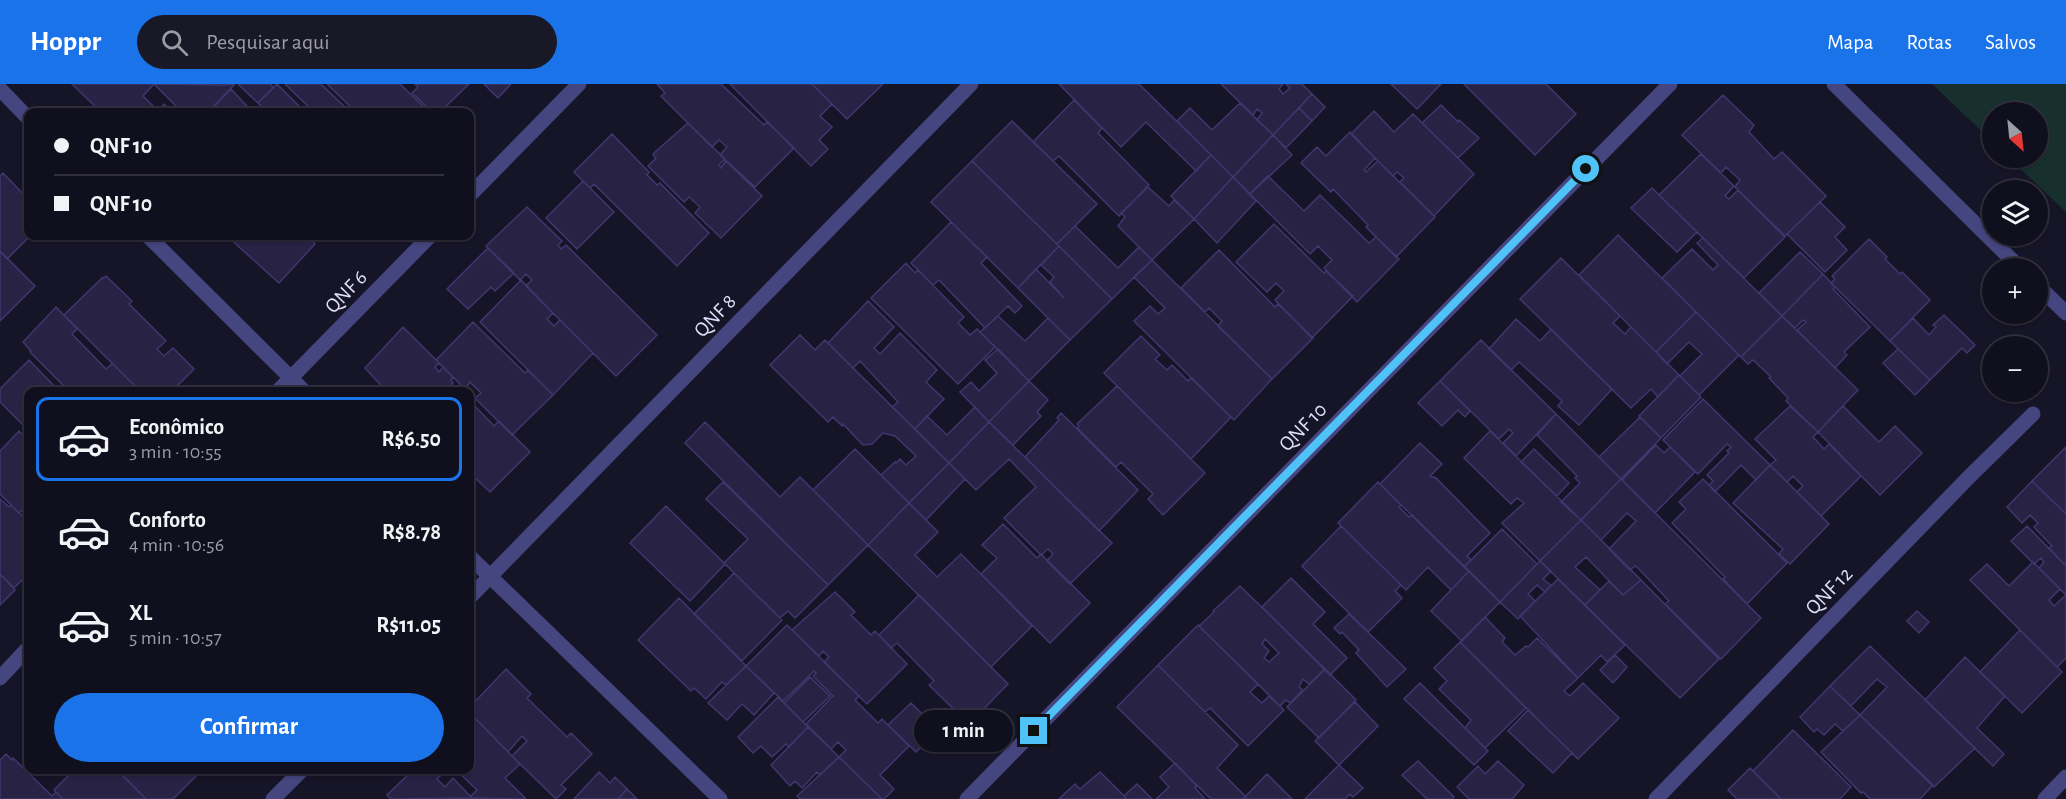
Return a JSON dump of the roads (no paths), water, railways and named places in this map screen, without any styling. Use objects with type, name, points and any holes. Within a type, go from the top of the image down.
[{"type":"street","points":[[474,191],[579,84]]},
{"type":"street","name":"QNF 8","points":[[474,593],[971,84]]},
{"type":"street","name":"QNF 10","points":[[967,799],[1670,84]]},
{"type":"street","points":[[1834,84],[2010,258]]},
{"type":"street","points":[[0,89],[24,114]]},
{"type":"street","points":[[152,240],[300,387]]},
{"type":"street","name":"QNF 6","points":[[282,387],[426,240]]},
{"type":"street","points":[[2048,296],[2066,314]]},
{"type":"street","name":"QNF 12","points":[[1656,799],[2033,414]]},
{"type":"street","points":[[474,560],[720,799]]},
{"type":"street","points":[[0,678],[24,652]]},
{"type":"street","points":[[273,799],[298,774]]},
{"type":"street","points":[[2045,799],[2066,777]]}]
